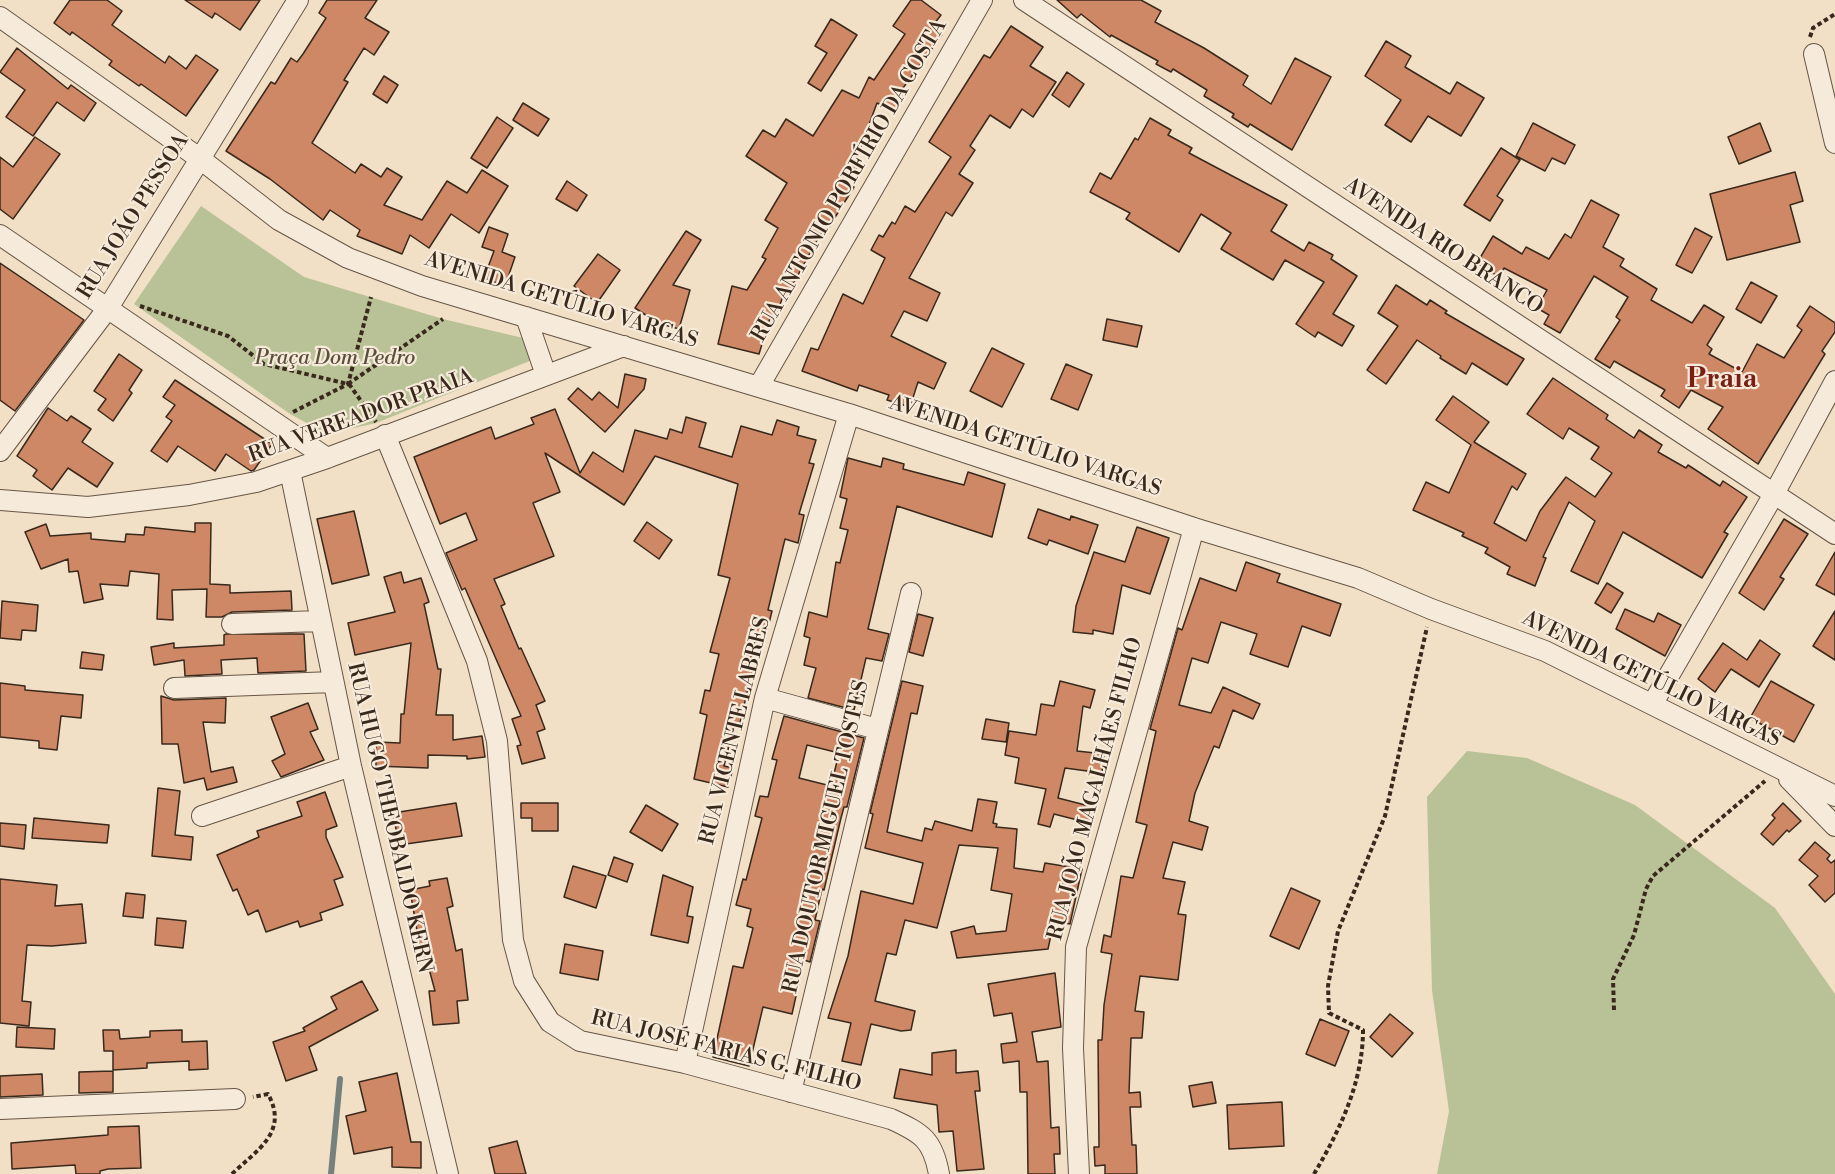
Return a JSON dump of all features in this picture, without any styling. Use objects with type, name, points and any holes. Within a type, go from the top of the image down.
[{"type":"street","name":"RUA JOÃO PESSOA","points":[[0,451],[108,308],[298,0]]},
{"type":"street","name":"RUA ANTONIO PORFÍRIO DA COSTA","points":[[759,386],[982,0]]},
{"type":"street","name":"AVENIDA RIO BRANCO","points":[[1035,4],[1835,534]]},
{"type":"street","name":"AVENIDA GETÚLIO VARGAS","points":[[0,17],[199,158],[279,220],[348,258],[422,286],[849,414],[1194,528],[1359,578],[1431,609],[1545,651],[1835,796]]},
{"type":"street","points":[[1814,54],[1835,143]]},
{"type":"street","points":[[0,235],[327,458]]},
{"type":"street","points":[[526,317],[546,375]]},
{"type":"street","name":"RUA VEREADOR PRAIA","points":[[0,501],[88,507],[189,495],[256,482],[327,458],[381,429],[546,375],[624,346]]},
{"type":"street","points":[[1653,704],[1774,494],[1835,381]]},
{"type":"street","name":"RUA VICENTE LABRES","points":[[686,1063],[765,698],[849,414]]},
{"type":"street","name":"RUA JOSÉ FARIAS G. FILHO","points":[[381,429],[477,661],[497,741],[513,940],[524,981],[550,1022],[580,1041],[686,1063],[891,1119],[920,1132],[936,1153],[939,1174]]},
{"type":"street","name":"RUA HUGO THEOBALDO KERN","points":[[290,471],[351,766],[447,1174]]},
{"type":"street","name":"RUA JOÃO MAGALHÃES FILHO","points":[[1079,1174],[1073,1048],[1076,947],[1194,528]]},
{"type":"street","name":"RUA DOUTOR MIGUEL TOSTES","points":[[790,1092],[910,593]]},
{"type":"street","points":[[232,624],[320,621]]},
{"type":"street","points":[[174,688],[333,682]]},
{"type":"street","points":[[765,698],[877,729]]},
{"type":"street","points":[[202,816],[351,766]]},
{"type":"street","points":[[1780,769],[1835,826]]},
{"type":"street","points":[[0,1109],[235,1099]]},
{"type":"path","points":[[1814,54],[1809,39],[1813,28],[1835,14]]},
{"type":"path","points":[[348,384],[371,297]]},
{"type":"path","points":[[134,304],[228,336],[264,364],[348,384],[381,429]]},
{"type":"path","points":[[290,414],[348,384],[443,319]]},
{"type":"path","points":[[1314,1174],[1351,1101],[1363,1045],[1362,1030],[1329,1012],[1328,987],[1338,931],[1385,816],[1431,609]]},
{"type":"path","points":[[1614,1010],[1613,979],[1634,935],[1646,889],[1653,876],[1780,769]]},
{"type":"path","points":[[232,1174],[273,1132],[276,1108],[268,1094],[235,1099]]},
{"type":"green space","name":"Praça Dom Pedro","points":[[201,206],[304,277],[443,319],[523,338],[532,360],[376,423],[327,434],[290,414],[134,304]]},
{"type":"green space","points":[[1467,751],[1527,758],[1635,805],[1775,908],[1835,994],[1835,1174],[1437,1174],[1449,1111],[1432,990],[1427,797]]},
{"type":"building","points":[[70,0],[107,0],[122,11],[112,25],[165,63],[169,56],[186,69],[196,55],[218,70],[186,116],[141,84],[139,86],[109,65],[112,61],[72,32],[70,35],[54,23]]},
{"type":"building","points":[[185,0],[260,0],[240,30],[215,13],[212,18]]},
{"type":"building","points":[[327,0],[377,0],[365,18],[389,32],[374,55],[364,48],[344,80],[348,82],[312,143],[355,173],[361,164],[381,177],[387,168],[402,177],[384,205],[422,220],[447,181],[467,193],[482,170],[508,186],[479,233],[451,214],[429,248],[410,235],[402,254],[357,236],[360,230],[330,210],[323,220],[270,179],[226,151],[271,82],[275,84],[291,58],[297,62],[303,54],[326,18],[319,13]]},
{"type":"building","points":[[911,0],[921,0],[941,15],[931,28],[942,35],[900,92],[903,94],[895,111],[877,103],[857,157],[862,160],[848,183],[854,187],[824,235],[821,233],[786,297],[783,296],[775,319],[770,318],[759,354],[718,344],[732,286],[747,290],[766,259],[762,257],[778,228],[765,220],[787,183],[746,156],[763,130],[775,137],[786,119],[813,136],[842,90],[859,98],[869,77],[874,80],[905,34],[893,26]]},
{"type":"building","points":[[1057,0],[1141,0],[1161,11],[1155,22],[1204,48],[1248,76],[1243,85],[1271,104],[1295,58],[1331,77],[1292,150],[1250,124],[1248,127],[1232,117],[1234,114],[1204,96],[1207,90],[1173,69],[1171,72],[1156,64],[1158,61],[1111,35],[1110,37],[1081,14],[1077,18]]},
{"type":"building","points":[[831,19],[857,35],[821,91],[808,83],[827,53],[815,46]]},
{"type":"building","points":[[1011,26],[1043,47],[1030,66],[1056,82],[1033,117],[1022,109],[1010,128],[990,115],[970,146],[975,150],[959,174],[973,183],[952,216],[946,212],[909,278],[940,293],[927,321],[904,311],[891,336],[946,363],[934,389],[918,382],[910,407],[887,400],[889,395],[859,385],[857,391],[802,371],[811,348],[818,350],[843,294],[863,304],[885,258],[871,250],[879,235],[883,237],[892,222],[895,224],[905,206],[915,212],[951,157],[929,142],[984,55],[990,58]]},
{"type":"building","points":[[1386,41],[1411,56],[1405,67],[1450,94],[1457,82],[1484,98],[1461,136],[1428,116],[1411,142],[1385,125],[1401,100],[1365,76]]},
{"type":"building","points":[[17,48],[68,89],[71,85],[96,103],[84,121],[57,102],[33,136],[6,117],[25,90],[0,72]]},
{"type":"building","points":[[1067,72],[1084,84],[1069,107],[1052,95]]},
{"type":"building","points":[[384,76],[398,85],[387,103],[373,94]]},
{"type":"building","points":[[523,103],[549,119],[538,136],[513,120]]},
{"type":"building","points":[[497,117],[513,128],[487,168],[471,158]]},
{"type":"building","points":[[1150,118],[1171,130],[1168,135],[1192,148],[1189,153],[1287,205],[1271,231],[1304,251],[1309,242],[1333,255],[1331,259],[1357,276],[1333,314],[1354,326],[1342,346],[1318,332],[1315,337],[1296,324],[1324,282],[1285,260],[1273,280],[1221,249],[1231,233],[1201,214],[1179,252],[1126,219],[1130,213],[1090,192],[1100,173],[1111,179],[1135,138],[1138,140]]},
{"type":"building","points":[[1533,123],[1575,145],[1565,164],[1552,158],[1545,171],[1516,156]]},
{"type":"building","points":[[1760,123],[1771,151],[1739,164],[1728,137]]},
{"type":"building","points":[[35,137],[60,154],[13,219],[0,209],[0,157],[13,167]]},
{"type":"building","points":[[1501,148],[1520,160],[1497,196],[1503,200],[1490,221],[1464,205]]},
{"type":"building","points":[[1795,172],[1803,201],[1790,205],[1800,242],[1727,260],[1710,194]]},
{"type":"building","points":[[567,181],[587,195],[577,211],[556,199]]},
{"type":"building","points":[[1591,200],[1619,215],[1603,247],[1624,259],[1620,266],[1657,289],[1651,300],[1692,323],[1704,305],[1724,317],[1707,345],[1712,349],[1709,354],[1742,372],[1757,344],[1784,358],[1802,330],[1797,326],[1810,306],[1835,323],[1835,332],[1822,351],[1825,354],[1758,464],[1708,429],[1723,407],[1691,390],[1679,408],[1661,396],[1665,390],[1614,361],[1610,368],[1595,359],[1620,320],[1616,317],[1628,297],[1594,276],[1560,333],[1544,324],[1549,315],[1537,308],[1547,290],[1504,268],[1499,277],[1477,263],[1493,236],[1522,254],[1526,247],[1549,259],[1565,234],[1571,238]]},
{"type":"building","points":[[489,227],[508,234],[502,252],[515,257],[505,286],[484,278],[494,251],[482,247]]},
{"type":"building","points":[[1695,228],[1712,237],[1692,273],[1676,265]]},
{"type":"building","points":[[686,231],[701,240],[673,285],[690,290],[679,329],[658,323],[635,308]]},
{"type":"building","points":[[598,254],[620,270],[597,303],[574,286]]},
{"type":"building","points":[[0,263],[84,320],[15,411],[0,400]]},
{"type":"building","points":[[1751,282],[1777,296],[1761,323],[1736,309]]},
{"type":"building","points":[[1396,285],[1427,305],[1430,300],[1447,311],[1445,313],[1524,359],[1507,385],[1472,363],[1466,374],[1417,340],[1386,384],[1367,370],[1398,326],[1378,313]]},
{"type":"building","points":[[1107,319],[1142,326],[1137,347],[1103,340]]},
{"type":"building","points":[[992,348],[1024,364],[1002,407],[970,391]]},
{"type":"building","points":[[119,354],[142,370],[129,390],[132,393],[113,421],[98,410],[106,399],[94,391]]},
{"type":"building","points":[[1066,364],[1092,375],[1078,410],[1051,399]]},
{"type":"building","points":[[625,374],[646,379],[644,389],[605,432],[568,399],[578,388],[592,400],[599,392],[618,408]]},
{"type":"building","points":[[1553,378],[1608,415],[1606,419],[1634,438],[1639,430],[1662,445],[1658,452],[1686,468],[1688,465],[1720,486],[1723,481],[1747,497],[1724,532],[1728,534],[1702,578],[1623,532],[1598,584],[1571,571],[1595,521],[1569,502],[1543,557],[1546,558],[1535,586],[1507,574],[1510,567],[1485,553],[1488,548],[1462,536],[1464,533],[1413,510],[1426,482],[1449,493],[1471,445],[1436,420],[1453,396],[1489,422],[1474,442],[1526,474],[1517,490],[1512,486],[1494,523],[1526,541],[1540,511],[1566,477],[1595,497],[1612,473],[1591,459],[1599,447],[1569,428],[1563,439],[1527,414]]},
{"type":"building","points":[[175,380],[272,444],[254,470],[251,471],[226,454],[215,471],[178,446],[167,462],[151,451],[172,421],[166,417],[175,405],[163,397]]},
{"type":"building","points":[[48,408],[67,421],[71,416],[91,429],[82,442],[113,463],[97,487],[68,468],[52,490],[33,476],[37,470],[17,456]]},
{"type":"building","points":[[555,409],[580,473],[593,452],[623,472],[635,430],[667,439],[670,429],[682,433],[686,417],[706,423],[699,447],[732,457],[741,426],[772,435],[777,420],[799,427],[797,435],[816,440],[809,463],[814,464],[799,514],[804,515],[798,543],[785,539],[768,610],[772,611],[764,644],[755,641],[748,670],[752,671],[740,723],[735,722],[724,766],[733,768],[728,787],[694,779],[707,715],[700,713],[705,690],[710,691],[719,654],[710,652],[730,578],[718,575],[738,484],[655,456],[624,505],[545,453],[560,492],[533,503],[554,556],[494,579],[505,604],[501,606],[545,701],[536,705],[545,729],[537,732],[545,758],[522,764],[517,746],[521,745],[512,719],[521,716],[465,588],[462,590],[446,553],[477,540],[466,513],[440,524],[414,457],[491,427],[495,439],[534,424],[531,418]]},
{"type":"building","points":[[848,458],[881,467],[883,458],[904,464],[903,469],[964,485],[968,472],[1005,484],[992,537],[897,506],[868,629],[889,634],[882,661],[866,658],[854,710],[808,698],[816,668],[804,665],[810,638],[804,636],[809,612],[827,617],[836,562],[840,563],[848,530],[840,528],[847,499],[840,497]]},
{"type":"building","points":[[1038,509],[1070,520],[1071,516],[1098,525],[1088,554],[1049,540],[1047,545],[1028,538]]},
{"type":"building","points":[[354,511],[369,575],[332,584],[317,519]]},
{"type":"building","points":[[1784,519],[1808,534],[1780,577],[1784,579],[1764,610],[1739,593]]},
{"type":"building","points":[[647,522],[672,540],[659,559],[634,541]]},
{"type":"building","points":[[195,523],[211,523],[210,584],[230,585],[230,593],[291,591],[292,610],[232,612],[222,617],[206,617],[207,589],[172,590],[173,620],[157,619],[159,574],[130,571],[128,586],[100,584],[103,599],[84,603],[78,571],[69,572],[68,559],[41,569],[25,532],[46,524],[50,536],[91,533],[91,539],[125,542],[126,534],[144,535],[145,527],[195,532]]},
{"type":"building","points":[[1137,527],[1169,538],[1150,594],[1122,585],[1113,634],[1093,630],[1093,634],[1073,632],[1076,606],[1094,552],[1125,562]]},
{"type":"building","points":[[1835,552],[1835,595],[1816,585]]},
{"type":"building","points":[[1246,562],[1280,574],[1277,582],[1341,604],[1330,636],[1302,626],[1288,667],[1250,654],[1257,634],[1221,622],[1208,663],[1192,658],[1179,705],[1211,713],[1223,687],[1260,704],[1253,719],[1233,710],[1219,748],[1214,746],[1195,793],[1189,821],[1208,827],[1202,850],[1173,842],[1163,878],[1185,882],[1178,914],[1186,915],[1178,980],[1140,976],[1135,1011],[1144,1012],[1142,1038],[1131,1038],[1129,1093],[1140,1092],[1141,1107],[1130,1107],[1132,1145],[1136,1145],[1137,1174],[1105,1174],[1105,1165],[1095,1166],[1094,1147],[1099,1147],[1098,1040],[1102,1040],[1104,1005],[1112,954],[1101,952],[1104,935],[1111,937],[1121,876],[1133,878],[1147,825],[1136,822],[1156,731],[1150,729],[1178,628],[1182,630],[1200,578],[1236,591]]},
{"type":"building","points":[[401,572],[404,583],[421,578],[429,602],[424,604],[438,669],[441,669],[436,715],[453,715],[453,740],[482,736],[485,757],[467,759],[467,756],[428,755],[428,768],[376,766],[376,742],[400,743],[401,714],[404,714],[411,643],[355,655],[348,623],[395,612],[384,577]]},
{"type":"building","points":[[1607,583],[1623,593],[1611,613],[1595,603]]},
{"type":"building","points":[[2,601],[38,605],[36,631],[22,630],[21,640],[0,638]]},
{"type":"building","points":[[1625,609],[1654,622],[1658,613],[1681,625],[1665,656],[1616,629]]},
{"type":"building","points":[[1835,611],[1835,660],[1813,646]]},
{"type":"building","points":[[918,614],[933,618],[923,656],[909,652]]},
{"type":"building","points":[[226,634],[304,634],[306,671],[258,673],[257,658],[221,660],[222,674],[185,676],[184,660],[154,665],[151,647],[174,643],[174,648],[224,645]]},
{"type":"building","points":[[1760,640],[1780,654],[1759,687],[1731,669],[1715,692],[1698,679],[1723,643],[1747,660]]},
{"type":"building","points":[[82,652],[104,655],[102,670],[80,668]]},
{"type":"building","points":[[902,681],[923,686],[917,714],[911,713],[887,832],[922,841],[925,828],[932,830],[935,821],[972,831],[978,799],[997,802],[993,823],[997,824],[996,827],[1017,829],[1014,868],[1043,872],[1045,863],[1082,869],[1070,924],[1054,921],[1048,949],[957,958],[951,932],[974,926],[976,934],[1006,931],[1012,894],[991,890],[998,848],[959,845],[937,928],[905,920],[896,955],[887,953],[875,1001],[915,1011],[911,1030],[901,1031],[871,1024],[861,1065],[842,1061],[851,1023],[828,1018],[848,956],[861,891],[913,904],[923,863],[865,848],[873,814],[870,813]]},
{"type":"building","points":[[1060,681],[1095,690],[1090,708],[1083,706],[1077,751],[1104,754],[1102,773],[1065,768],[1058,798],[1097,808],[1093,824],[1054,814],[1050,827],[1038,824],[1046,789],[1015,783],[1019,758],[1005,755],[1009,731],[1036,735],[1041,704],[1054,706]]},
{"type":"building","points":[[1771,681],[1814,705],[1794,742],[1750,718]]},
{"type":"building","points":[[0,683],[25,686],[25,690],[83,695],[81,718],[61,716],[57,750],[39,748],[39,741],[0,737]]},
{"type":"building","points":[[161,696],[174,700],[226,698],[225,723],[203,722],[211,772],[233,767],[237,782],[207,790],[204,778],[184,783],[178,744],[162,744]]},
{"type":"building","points":[[308,703],[318,729],[310,732],[324,760],[281,777],[272,761],[285,754],[271,717]]},
{"type":"building","points":[[784,716],[864,738],[847,807],[844,807],[841,818],[824,890],[822,889],[815,920],[820,921],[810,962],[804,960],[792,1014],[763,1007],[749,1066],[713,1057],[733,966],[743,968],[753,928],[747,926],[751,909],[736,905],[743,879],[746,880],[762,818],[755,816],[760,796],[768,797],[777,760],[772,759]],"holes":[[[807,745],[839,753],[831,786],[799,778]]]},
{"type":"building","points":[[986,719],[1009,723],[1006,742],[982,739]]},
{"type":"building","points":[[158,788],[180,791],[175,835],[193,837],[191,860],[152,856]]},
{"type":"building","points":[[325,792],[337,826],[326,830],[326,837],[343,877],[334,880],[343,905],[320,913],[322,920],[300,927],[298,921],[266,932],[258,910],[248,915],[237,889],[233,891],[217,855],[259,837],[257,831],[302,816],[297,802]]},
{"type":"building","points":[[456,803],[462,836],[399,845],[393,813]]},
{"type":"building","points":[[521,803],[558,803],[558,831],[532,831],[532,818],[521,818]]},
{"type":"building","points":[[1783,803],[1801,821],[1789,832],[1787,830],[1773,845],[1761,834],[1775,818],[1772,815]]},
{"type":"building","points":[[646,805],[678,824],[662,851],[630,832]]},
{"type":"building","points":[[34,818],[109,825],[107,843],[32,838]]},
{"type":"building","points":[[0,823],[26,825],[24,849],[0,846]]},
{"type":"building","points":[[1815,842],[1830,855],[1827,859],[1831,863],[1835,860],[1835,893],[1825,902],[1809,885],[1818,876],[1799,860]]},
{"type":"building","points":[[614,857],[633,864],[627,882],[608,875]]},
{"type":"building","points":[[573,866],[606,876],[596,908],[564,897]]},
{"type":"building","points":[[663,875],[693,887],[687,916],[693,917],[688,943],[651,935]]},
{"type":"building","points":[[447,878],[453,906],[447,908],[456,951],[462,949],[468,1000],[457,1001],[459,1023],[433,1025],[429,991],[435,991],[425,954],[421,954],[410,890],[430,886],[429,881]]},
{"type":"building","points":[[0,879],[57,885],[55,906],[82,904],[86,943],[52,946],[27,945],[22,1001],[31,1002],[29,1026],[0,1023]]},
{"type":"building","points":[[1291,888],[1320,901],[1299,949],[1270,936]]},
{"type":"building","points":[[126,893],[145,895],[143,918],[123,916]]},
{"type":"building","points":[[157,918],[186,921],[183,948],[155,945]]},
{"type":"building","points":[[565,944],[603,951],[598,980],[560,973]]},
{"type":"building","points":[[1055,973],[1061,1027],[1032,1032],[1037,1062],[1048,1061],[1051,1128],[1059,1127],[1060,1154],[1054,1154],[1055,1174],[1028,1174],[1027,1092],[1020,1092],[1019,1061],[1003,1063],[1001,1044],[1017,1042],[1012,1013],[994,1016],[988,984]]},
{"type":"building","points":[[362,981],[378,1010],[309,1047],[317,1070],[286,1081],[273,1042],[305,1031],[303,1028],[337,1009],[331,997]]},
{"type":"building","points":[[1390,1014],[1413,1033],[1392,1057],[1370,1037]]},
{"type":"building","points":[[1320,1019],[1349,1031],[1335,1066],[1306,1054]]},
{"type":"building","points":[[17,1027],[55,1029],[54,1049],[16,1047]]},
{"type":"building","points":[[103,1030],[119,1030],[120,1039],[150,1037],[150,1031],[182,1030],[182,1042],[207,1041],[208,1069],[189,1070],[189,1061],[147,1063],[147,1068],[113,1070],[113,1051],[104,1051]]},
{"type":"building","points":[[956,1050],[956,1073],[978,1071],[980,1091],[975,1091],[984,1169],[957,1171],[953,1131],[939,1132],[937,1105],[894,1098],[900,1069],[932,1075],[932,1053]]},
{"type":"building","points":[[113,1071],[113,1092],[79,1093],[79,1072]]},
{"type":"building","points":[[397,1073],[411,1142],[421,1142],[421,1168],[392,1167],[392,1147],[354,1154],[346,1116],[366,1111],[359,1082]]},
{"type":"building","points":[[42,1074],[43,1095],[0,1097],[0,1076]]},
{"type":"building","points":[[1212,1082],[1216,1103],[1193,1107],[1189,1086]]},
{"type":"building","points":[[1282,1102],[1284,1146],[1229,1149],[1227,1105]]},
{"type":"building","points":[[139,1126],[141,1168],[108,1169],[100,1171],[100,1174],[76,1174],[75,1165],[12,1169],[11,1143],[108,1135],[108,1127]]},
{"type":"building","points":[[517,1141],[526,1174],[495,1174],[489,1148]]},
{"type":"waterway","points":[[331,1174],[340,1079]]},
{"type":"district","name":"Praia","points":[[1722,381]]}]
